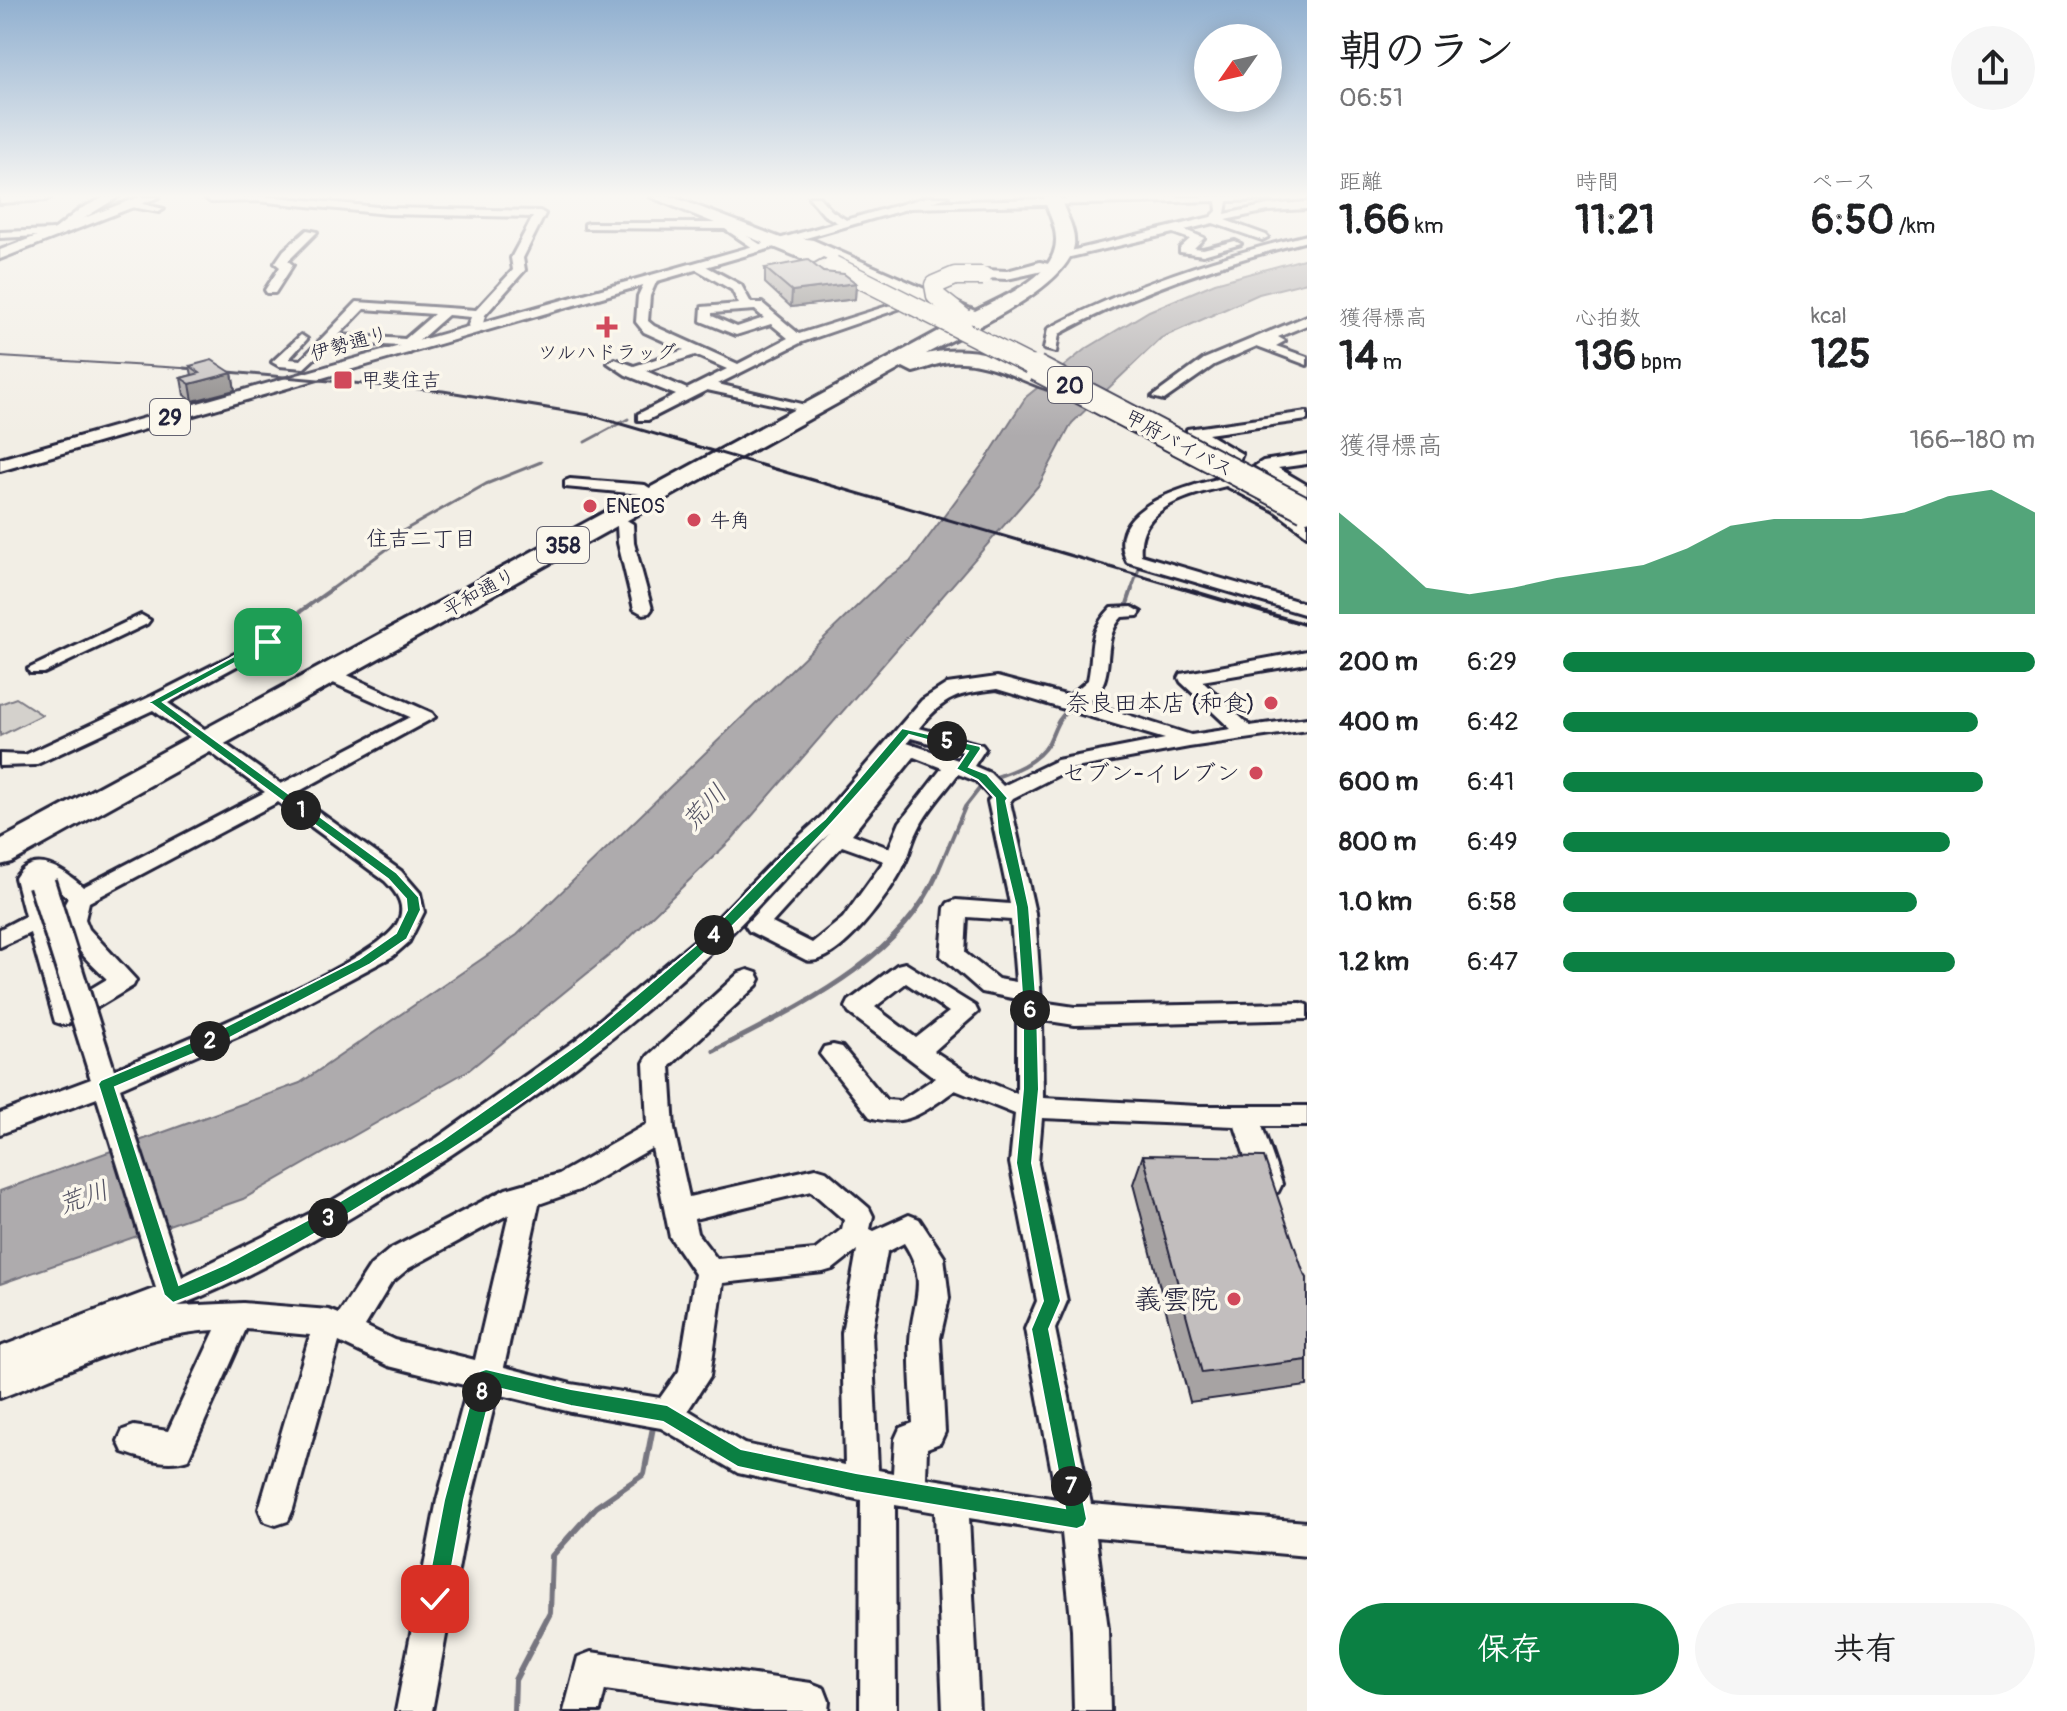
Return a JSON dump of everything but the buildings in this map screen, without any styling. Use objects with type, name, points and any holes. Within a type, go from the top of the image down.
[{"type":"highway","points":[[844,277],[949,334]]},
{"type":"highway","name":"甲府バイパス","points":[[861,277],[1307,508]]},
{"type":"highway","name":"甲府バイパス","points":[[865,277],[1042,354],[1307,508]]},
{"type":"highway","points":[[885,277],[977,318]]},
{"type":"highway","points":[[952,277],[937,282],[932,288],[936,296],[954,312],[1031,353],[1042,354]]},
{"type":"highway","points":[[987,277],[1033,287]]},
{"type":"highway","name":"平和通り","points":[[9,850],[949,334],[1033,287],[1043,277]]},
{"type":"highway","points":[[882,371],[904,371],[920,363],[955,356],[989,360],[1049,381],[1140,422]]},
{"type":"main road","name":"伊勢通り","points":[[0,465],[406,347],[478,322],[662,277]]},
{"type":"street","points":[[271,290],[279,277]]},
{"type":"street","points":[[446,311],[406,347],[350,339],[326,340],[301,340],[279,362],[304,364],[326,340],[361,305],[446,311],[478,322],[514,277]]},
{"type":"street","points":[[717,277],[737,288],[747,307]]},
{"type":"street","points":[[921,292],[934,279],[942,277]]},
{"type":"street","points":[[1042,354],[1053,332],[1105,305],[1182,277]]},
{"type":"street","points":[[651,280],[644,296],[642,322],[649,329],[736,368]]},
{"type":"street","points":[[371,317],[381,306]]},
{"type":"street","points":[[774,319],[736,331],[705,318],[706,310],[758,306],[774,319],[797,339]]},
{"type":"street","points":[[643,417],[797,339],[898,307]]},
{"type":"street","points":[[392,319],[402,308]]},
{"type":"street","points":[[1159,397],[1209,362],[1307,320]]},
{"type":"street","points":[[350,339],[360,328]]},
{"type":"street","points":[[372,341],[382,330]]},
{"type":"street","points":[[1300,334],[1263,346],[1307,361]]},
{"type":"street","points":[[631,372],[696,350]]},
{"type":"street","points":[[615,363],[686,394]]},
{"type":"street","points":[[703,385],[809,410]]},
{"type":"street","points":[[1307,416],[1192,432],[1235,454],[1224,478],[1228,481],[1281,508],[1307,508]]},
{"type":"street","points":[[1307,459],[1263,466],[1307,508]]},
{"type":"street","points":[[1228,481],[1175,496],[1146,513],[1133,532],[1130,548],[1133,558],[1307,610]]},
{"type":"street","points":[[570,484],[645,490],[654,496]]},
{"type":"street","points":[[615,518],[625,524],[626,543],[643,609]]},
{"type":"street","points":[[1070,704],[1092,689],[1098,674],[1099,637],[1104,623],[1117,612],[1132,612]]},
{"type":"street","points":[[37,669],[141,620]]},
{"type":"street","points":[[0,760],[28,761],[155,702],[268,642]]},
{"type":"street","points":[[1246,733],[1188,678],[1307,657]]},
{"type":"street","points":[[81,897],[53,873],[26,878],[64,1016],[124,980],[82,941],[73,912],[75,903],[81,897],[425,717],[329,674]]},
{"type":"street","points":[[0,1361],[171,1287],[232,1269],[325,1219],[447,1146],[586,1046],[707,943],[791,856],[829,822],[943,692],[963,685],[997,683],[1015,686],[1190,741]]},
{"type":"street","points":[[0,1124],[206,1043],[315,989],[388,946],[409,926],[414,910],[413,897],[404,887],[155,702]]},
{"type":"street","points":[[1092,1711],[1090,1629],[1077,1519],[1040,1329],[1052,1301],[1024,1163],[1029,1107],[1030,1001],[1023,913],[999,801],[978,779],[910,748],[838,837],[757,925],[814,954],[851,924],[871,899],[896,858],[908,827],[978,779],[1190,741],[1307,724]]},
{"type":"street","points":[[906,731],[975,749],[978,779]]},
{"type":"street","points":[[838,837],[896,858]]},
{"type":"street","points":[[9,850],[39,877],[171,1287]]},
{"type":"street","points":[[1023,913],[956,908],[953,956],[991,986],[1075,1016],[1301,1012]]},
{"type":"street","points":[[0,939],[39,918]]},
{"type":"street","points":[[658,1412],[694,1376],[710,1272],[684,1237],[655,1132],[657,1063],[748,979]]},
{"type":"street","points":[[917,1051],[954,1078],[1006,1103],[1029,1107],[1197,1116],[1307,1116]]},
{"type":"street","points":[[833,1054],[879,1110],[905,1111],[954,1078]]},
{"type":"street","points":[[1245,1116],[1277,1210]]},
{"type":"street","points":[[276,1509],[337,1327],[381,1274],[399,1259],[516,1197],[527,1197],[562,1185],[655,1132]]},
{"type":"street","points":[[678,1211],[816,1179],[859,1216],[865,1240],[857,1333],[883,1487],[878,1711]]},
{"type":"street","points":[[414,1711],[454,1500],[527,1197]]},
{"type":"street","points":[[710,1272],[806,1264],[823,1260],[865,1240],[909,1227],[929,1257],[934,1298],[925,1338],[929,1432],[911,1439],[883,1487]]},
{"type":"street","points":[[0,1384],[126,1335],[183,1318],[237,1316],[337,1327],[389,1352],[571,1398],[658,1412],[738,1458],[883,1487],[1077,1519],[1307,1539]]},
{"type":"street","points":[[134,1441],[177,1448],[237,1316]]},
{"type":"street","points":[[951,1498],[961,1711]]},
{"type":"street","points":[[582,1711],[591,1670],[811,1701],[810,1711]]},
{"type":"shaded area","points":[[16,698],[42,715],[0,736],[0,704]]},
{"type":"water","name":"荒川","points":[[1238,277],[1307,277],[1307,282],[1259,294],[1161,338],[1072,423],[1039,485],[732,839],[622,945],[469,1070],[243,1199],[0,1284],[0,1191],[300,1083],[517,935],[884,580],[910,562],[985,461],[1026,397],[1084,350],[1149,311]]},
{"type":"waterway","points":[[730,368],[750,358]]},
{"type":"waterway","points":[[711,377],[730,368]]},
{"type":"waterway","points":[[726,370],[730,368]]},
{"type":"waterway","points":[[585,442],[628,419]]},
{"type":"waterway","points":[[329,591],[394,544],[403,531],[486,484],[541,462]]},
{"type":"waterway","points":[[1131,591],[1140,566]]},
{"type":"waterway","points":[[273,641],[284,623],[332,589]]},
{"type":"waterway","points":[[1126,607],[1132,589]]},
{"type":"waterway","points":[[1091,698],[1101,692],[1105,671]]},
{"type":"waterway","points":[[990,779],[1015,770],[1038,756],[1049,742],[1059,720],[1069,710]]},
{"type":"waterway","points":[[936,875],[965,807],[983,784]]},
{"type":"waterway","points":[[714,1051],[810,999],[871,957],[898,933],[920,905],[936,875]]},
{"type":"waterway","points":[[514,1711],[515,1680],[550,1613],[552,1556],[596,1507],[644,1474],[654,1422]]},
{"type":"railway","points":[[0,357],[188,368]]},
{"type":"railway","points":[[184,368],[188,368]]},
{"type":"railway","points":[[188,368],[215,370]]},
{"type":"railway","points":[[188,368],[443,391],[590,415],[1192,591]]},
{"type":"railway","points":[[1185,589],[1307,625]]},
{"type":"place","name":"ツルハドラッグ","points":[[607,327]]},
{"type":"place","name":"甲斐住吉","points":[[343,380]]},
{"type":"place","name":"ENEOS","points":[[590,506]]},
{"type":"place","name":"牛角","points":[[694,520]]},
{"type":"place","name":"奈良田本店 (和食)","points":[[1271,703]]},
{"type":"place","name":"セブン-イレブン","points":[[1256,773]]},
{"type":"place","name":"義雲院","points":[[1234,1299]]},
{"type":"district","name":"住吉二丁目","points":[[421,538]]},
{"type":"route","points":[[268,642],[155,702],[393,876],[413,897],[414,910],[409,926],[402,935],[364,962],[219,1037],[106,1084],[173,1295],[232,1269],[325,1219],[447,1146],[586,1046],[707,943],[791,856],[829,822],[906,731],[975,749],[962,769],[983,777],[1002,798],[999,801],[1022,907],[1030,1009],[1031,1089],[1024,1163],[1052,1301],[1040,1329],[1077,1519],[856,1483],[738,1458],[667,1414],[571,1398],[486,1377],[454,1500],[435,1599]]}]
